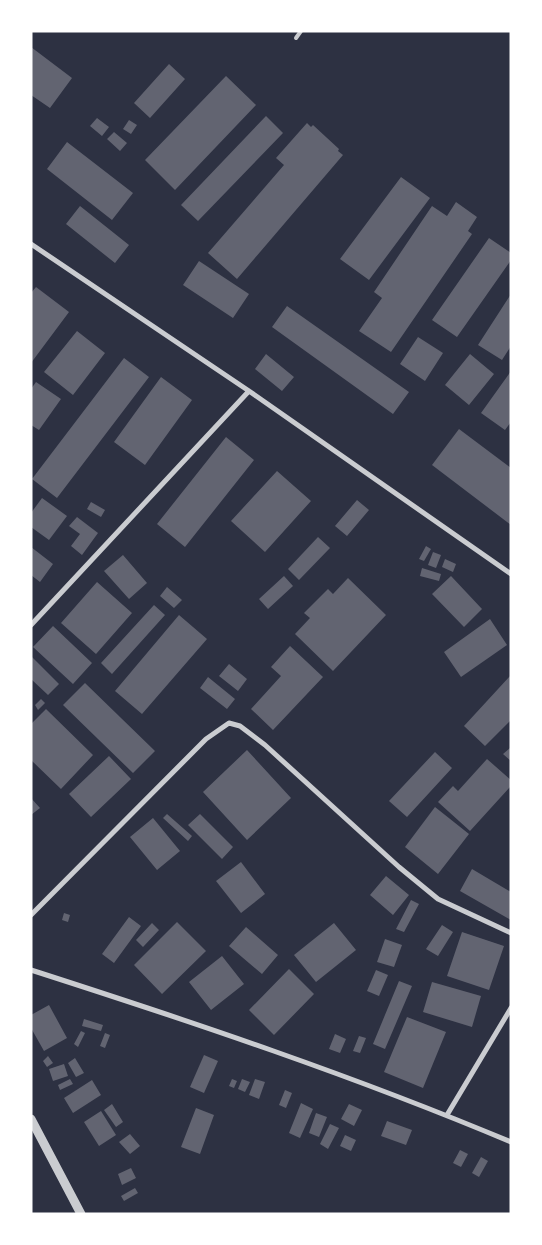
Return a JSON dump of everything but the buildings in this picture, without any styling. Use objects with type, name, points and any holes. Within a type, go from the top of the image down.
[{"type":"street","points":[[31,244],[249,391],[511,574]]},
{"type":"street","points":[[31,625],[249,391]]},
{"type":"street","points":[[31,915],[206,739],[229,723],[240,726],[265,745],[399,867],[438,899],[511,933]]},
{"type":"street","points":[[31,970],[202,1025],[447,1115],[511,1142]]},
{"type":"street","points":[[447,1115],[511,1008]]},
{"type":"street","points":[[31,1119],[80,1214]]},
{"type":"lane","points":[[296,38],[301,31]]}]
